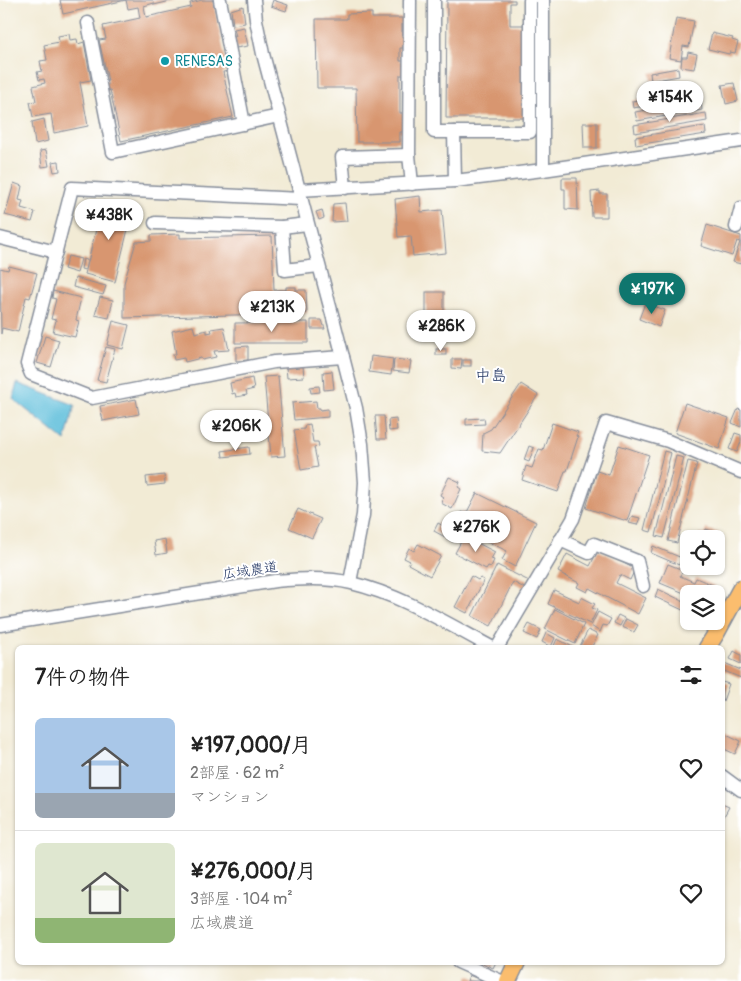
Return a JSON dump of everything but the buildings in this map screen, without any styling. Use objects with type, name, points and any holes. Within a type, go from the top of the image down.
[{"type":"main road","points":[[709,645],[741,588]]},
{"type":"main road","points":[[508,981],[516,965]]},
{"type":"street","points":[[220,0],[244,124]]},
{"type":"street","points":[[254,0],[263,54],[278,116],[343,357],[356,408],[362,444],[365,482],[360,535],[350,582]]},
{"type":"street","points":[[410,0],[409,155],[412,184]]},
{"type":"street","points":[[434,0],[434,132],[530,132],[530,0]]},
{"type":"street","points":[[543,0],[543,170]]},
{"type":"street","points":[[88,23],[113,152],[278,116]]},
{"type":"street","points":[[454,132],[455,181]]},
{"type":"street","points":[[343,357],[274,362],[92,398],[31,374],[26,364],[72,188],[300,194],[345,188],[455,181],[741,141]]},
{"type":"street","points":[[345,188],[342,157],[409,155]]},
{"type":"street","points":[[736,227],[741,208]]},
{"type":"street","points":[[155,223],[282,227],[307,224]]},
{"type":"street","points":[[282,227],[285,270],[318,266]]},
{"type":"street","points":[[0,238],[56,252]]},
{"type":"street","points":[[500,645],[573,519],[606,423],[668,441],[741,472]]},
{"type":"street","points":[[560,540],[589,553],[594,544],[637,561],[643,586]]},
{"type":"street","name":"広域農道","points":[[0,625],[275,581],[302,579],[350,582],[397,598],[487,645]]},
{"type":"street","points":[[725,778],[741,790]]},
{"type":"street","points":[[465,965],[500,981]]},
{"type":"water","points":[[17,383],[75,405],[65,441],[13,399]]},
{"type":"place","name":"RENESAS","points":[[165,61]]},
{"type":"district","name":"中島","points":[[491,375]]}]
